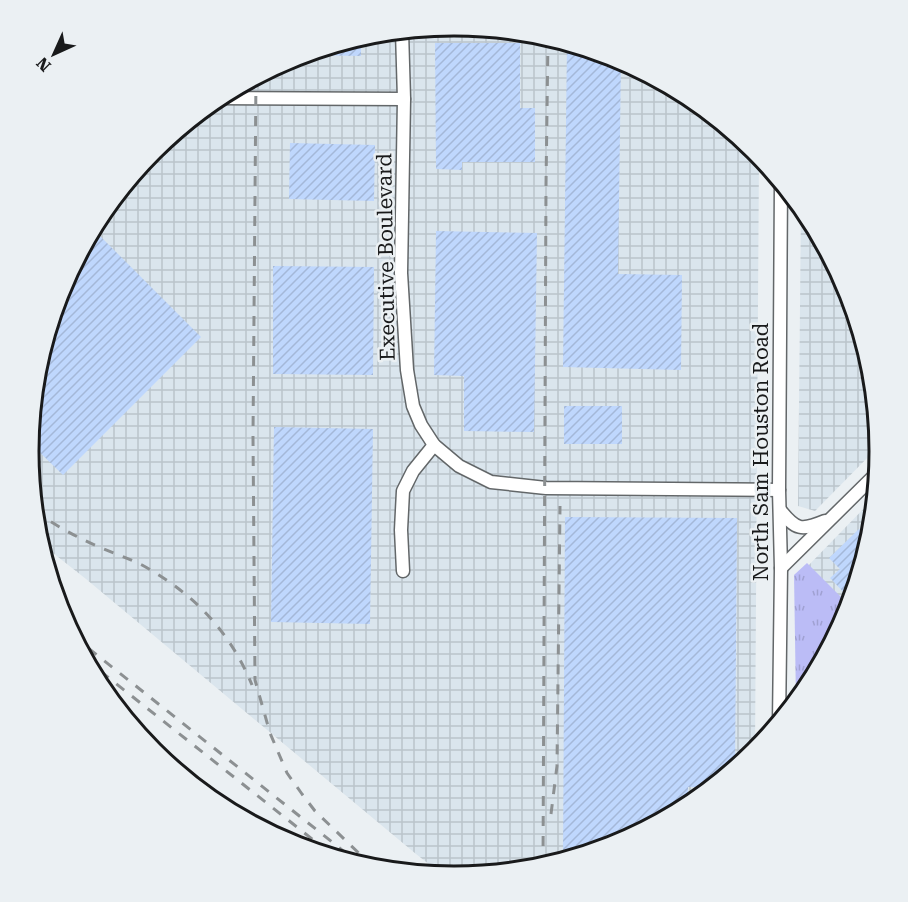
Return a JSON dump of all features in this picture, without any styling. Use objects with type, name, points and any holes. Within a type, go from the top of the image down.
[{"type":"street","name":"Executive Boulevard","points":[[402,40],[404,99],[401,273],[407,370],[412,406],[421,425],[435,444],[462,468],[490,482],[546,488],[779,490]]},
{"type":"street","points":[[237,98],[404,99]]},
{"type":"street","name":"North Sam Houston Road","points":[[779,709],[781,195]]},
{"type":"street","points":[[403,571],[400,530],[403,492],[413,471],[435,444]]},
{"type":"street","points":[[781,568],[868,482]]},
{"type":"street","points":[[780,510],[792,525],[801,527],[810,527],[831,518]]},
{"type":"shaded area","points":[[427,37],[481,37],[508,40],[561,50],[638,79],[685,106],[707,122],[759,170],[755,736],[728,763],[685,796],[638,823],[561,852],[481,865],[430,865],[52,552],[43,505],[39,451],[40,424],[53,344],[82,267],[109,220],[142,177],[180,139],[223,106],[270,79],[347,50]]},
{"type":"shaded area","points":[[801,223],[826,267],[855,344],[865,397],[869,451],[869,456],[815,511],[798,506]]},
{"type":"shaded area","points":[[865,508],[855,558],[840,603],[805,569]]},
{"type":"green space","points":[[807,563],[842,598],[826,635],[796,686],[794,575]]},
{"type":"building","points":[[435,43],[520,43],[520,108],[535,108],[535,162],[462,162],[462,170],[436,169]]},
{"type":"building","points":[[361,47],[361,56],[329,55]]},
{"type":"building","points":[[567,52],[621,71],[618,274],[682,275],[681,370],[563,367]]},
{"type":"building","points":[[290,143],[375,145],[374,201],[289,199]]},
{"type":"building","points":[[436,231],[537,233],[534,432],[464,431],[464,376],[434,375]]},
{"type":"building","points":[[100,236],[201,337],[63,475],[39,452],[47,370],[61,318],[71,292]]},
{"type":"building","points":[[273,266],[374,267],[373,375],[273,374]]},
{"type":"building","points":[[564,406],[622,406],[622,444],[564,444]]},
{"type":"building","points":[[274,427],[373,429],[370,624],[271,622]]},
{"type":"building","points":[[565,517],[737,518],[735,756],[697,787],[688,787],[688,794],[685,796],[638,823],[563,851]]},
{"type":"building","points":[[859,529],[861,531],[855,558],[844,592],[830,578],[840,569],[829,558]]},
{"type":"railway","points":[[543,856],[548,47]]},
{"type":"railway","points":[[256,87],[253,436],[255,680],[270,733],[287,773],[315,811],[361,855]]},
{"type":"railway","points":[[551,814],[557,766],[560,506]]},
{"type":"railway","points":[[45,518],[82,539],[142,565],[178,588],[208,615],[221,631],[233,647],[252,685]]},
{"type":"railway","points":[[90,650],[343,851]]},
{"type":"railway","points":[[105,675],[316,842]]}]
